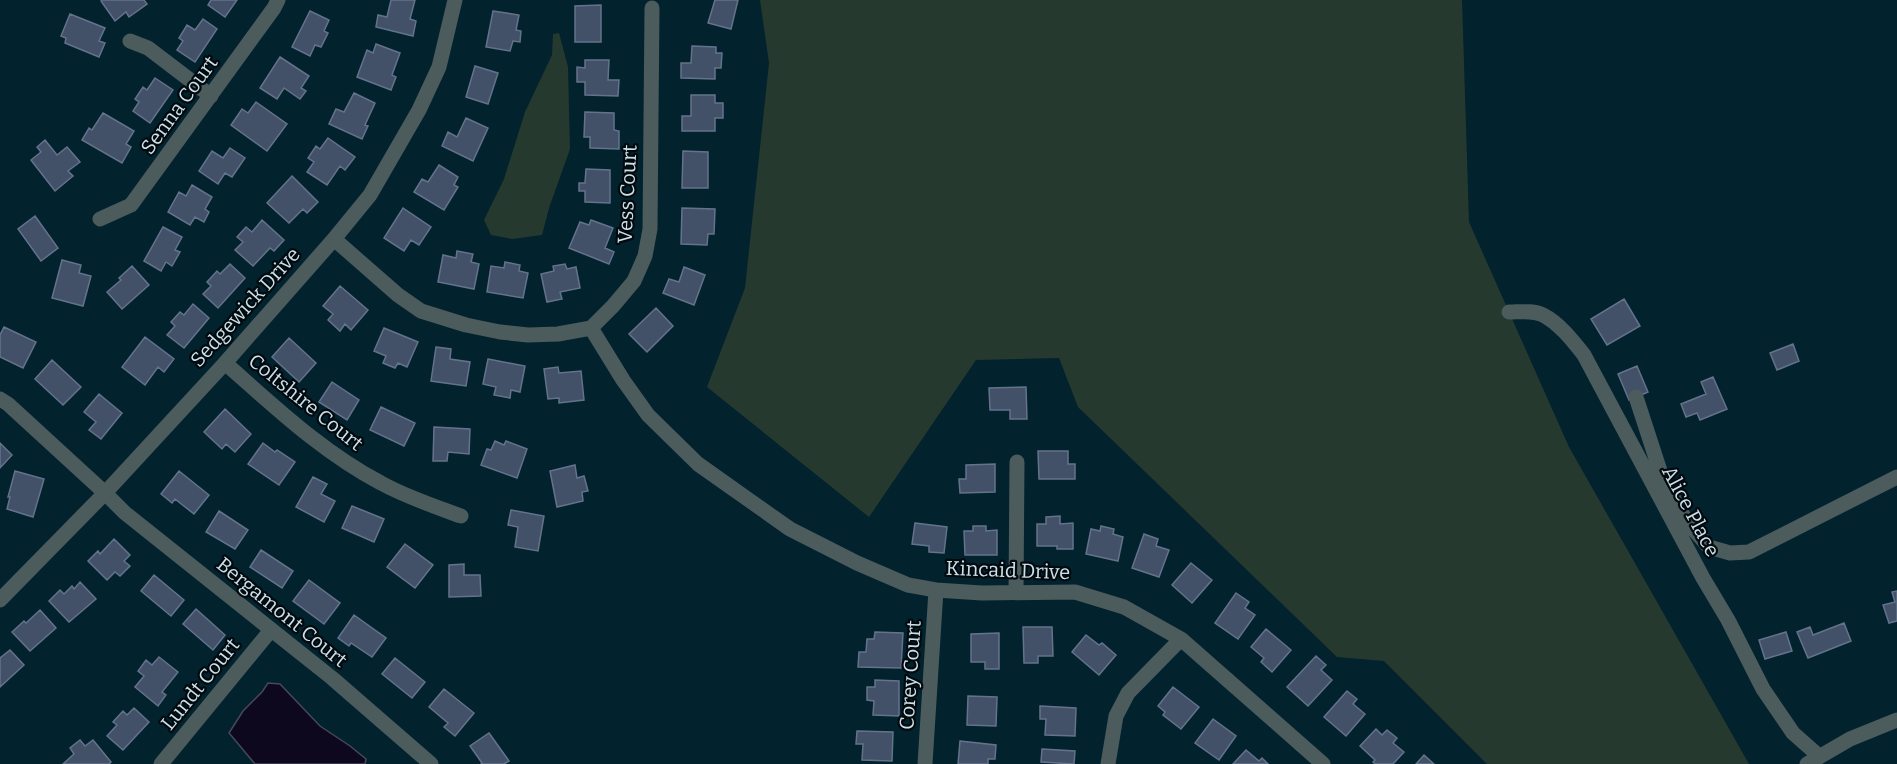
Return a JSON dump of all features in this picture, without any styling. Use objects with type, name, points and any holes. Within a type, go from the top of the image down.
[{"type":"street","name":"Senna Court","points":[[100,219],[131,206],[278,0]]},
{"type":"street","name":"Sedgewick Drive","points":[[0,600],[105,493],[225,363],[370,195],[419,110],[439,67],[455,0]]},
{"type":"street","name":"Vess Court","points":[[591,328],[634,281],[645,256],[650,229],[652,8]]},
{"type":"street","points":[[130,41],[148,48],[211,96]]},
{"type":"street","points":[[334,239],[410,305],[437,317],[500,332],[528,335],[558,334],[591,328]]},
{"type":"street","name":"Alice Place","points":[[1509,312],[1542,315],[1566,333],[1584,355],[1763,689],[1813,760]]},
{"type":"street","name":"Kincaid Drive","points":[[591,328],[648,415],[698,464],[790,529],[857,563],[908,585],[936,590],[982,593],[1075,592],[1124,607],[1181,639],[1323,764]]},
{"type":"street","name":"Coltshire Court","points":[[225,363],[305,433],[353,467],[405,495],[461,516]]},
{"type":"street","points":[[1636,397],[1663,480],[1687,522],[1709,547],[1718,551],[1749,552],[1897,477]]},
{"type":"street","name":"Bergamont Court","points":[[0,399],[125,513],[332,678],[431,764]]},
{"type":"street","points":[[1016,593],[1017,462]]},
{"type":"street","name":"Corey Court","points":[[925,764],[936,590]]},
{"type":"street","name":"Lundt Court","points":[[161,764],[271,630]]},
{"type":"street","points":[[1108,764],[1116,716],[1128,693],[1181,639]]},
{"type":"street","points":[[1813,760],[1850,739],[1897,720]]},
{"type":"green space","points":[[760,0],[1462,0],[1469,222],[1569,447],[1749,764],[1487,764],[1384,661],[1337,657],[1078,407],[1059,358],[976,360],[869,517],[707,387],[745,288],[769,63]]},
{"type":"green space","points":[[559,33],[568,67],[570,149],[542,235],[512,239],[491,235],[484,220],[504,179],[525,112],[552,55],[553,34]]},
{"type":"shaded area","points":[[268,683],[280,684],[320,726],[366,759],[365,764],[255,764],[229,733],[243,711]]},
{"type":"building","points":[[102,0],[144,0],[147,4],[129,17],[126,12],[115,21]]},
{"type":"building","points":[[211,0],[237,0],[225,17],[208,5]]},
{"type":"building","points":[[391,0],[415,0],[410,19],[416,21],[413,36],[376,27],[378,15],[387,17]]},
{"type":"building","points":[[715,0],[738,0],[731,29],[708,23]]},
{"type":"building","points":[[601,5],[601,42],[575,42],[575,6]]},
{"type":"building","points":[[310,11],[329,20],[324,31],[328,33],[321,47],[315,45],[310,56],[292,47]]},
{"type":"building","points":[[493,11],[519,15],[516,30],[521,31],[520,42],[513,41],[510,51],[486,47]]},
{"type":"building","points":[[70,14],[105,28],[99,41],[105,43],[99,57],[65,43],[66,38],[61,36]]},
{"type":"building","points":[[203,19],[217,29],[195,62],[177,50],[183,41],[179,38],[187,25],[195,30]]},
{"type":"building","points":[[376,44],[400,53],[392,75],[396,77],[391,90],[357,77],[367,50],[373,53]]},
{"type":"building","points":[[692,46],[716,47],[716,53],[722,53],[721,68],[715,68],[715,79],[681,78],[681,63],[691,63]]},
{"type":"building","points":[[280,57],[309,76],[301,88],[306,91],[300,99],[284,88],[277,99],[260,88]]},
{"type":"building","points":[[585,60],[609,60],[608,80],[619,80],[618,96],[585,95],[585,82],[577,82],[577,67],[585,68]]},
{"type":"building","points":[[475,66],[498,73],[488,104],[466,97]]},
{"type":"building","points":[[155,78],[173,90],[150,123],[133,111],[139,102],[135,99],[143,87],[147,90]]},
{"type":"building","points":[[354,93],[375,103],[365,125],[368,126],[362,139],[329,124],[336,109],[344,112]]},
{"type":"building","points":[[691,95],[715,95],[715,103],[723,103],[723,118],[715,118],[715,131],[682,131],[682,116],[691,116]]},
{"type":"building","points":[[256,102],[287,124],[267,151],[231,125],[242,109],[248,113]]},
{"type":"building","points":[[585,112],[614,113],[614,130],[619,131],[619,149],[590,148],[590,137],[584,137]]},
{"type":"building","points":[[103,113],[134,131],[126,144],[131,147],[122,163],[82,140],[89,128],[92,130]]},
{"type":"building","points":[[466,118],[488,128],[473,161],[442,146],[448,132],[457,137]]},
{"type":"building","points":[[328,138],[355,157],[345,170],[340,166],[327,185],[307,172],[314,162],[308,158],[316,146],[320,149]]},
{"type":"building","points":[[45,140],[57,155],[67,147],[80,162],[68,171],[73,176],[55,191],[31,160],[41,152],[37,147]]},
{"type":"building","points":[[230,148],[245,158],[232,177],[225,173],[218,184],[199,171],[212,151],[223,158]]},
{"type":"building","points":[[683,151],[708,152],[708,188],[682,188]]},
{"type":"building","points":[[439,165],[458,177],[454,185],[458,187],[444,210],[414,192],[422,179],[428,182]]},
{"type":"building","points":[[586,169],[610,170],[610,203],[585,202],[585,191],[579,191],[579,183],[585,183]]},
{"type":"building","points":[[292,176],[318,202],[307,213],[303,209],[289,223],[267,203]]},
{"type":"building","points":[[192,185],[212,197],[205,209],[209,212],[204,222],[195,217],[190,225],[168,212],[179,192],[186,196]]},
{"type":"building","points":[[403,208],[431,227],[419,245],[411,240],[404,251],[384,238]]},
{"type":"building","points":[[682,208],[715,209],[714,234],[708,234],[707,245],[681,244]]},
{"type":"building","points":[[35,216],[58,248],[41,261],[18,229]]},
{"type":"building","points":[[262,220],[284,240],[274,251],[270,248],[253,266],[235,250],[243,242],[237,237],[246,227],[252,232]]},
{"type":"building","points":[[591,220],[613,228],[605,248],[614,252],[609,264],[569,248],[580,222],[589,225]]},
{"type":"building","points":[[163,227],[182,237],[175,250],[180,252],[172,266],[166,262],[161,271],[144,261]]},
{"type":"building","points":[[457,251],[473,254],[471,262],[479,264],[474,289],[438,282],[443,255],[456,258]]},
{"type":"building","points":[[62,260],[81,265],[79,273],[91,276],[83,306],[52,298]]},
{"type":"building","points":[[505,262],[520,265],[519,271],[528,273],[523,298],[487,292],[491,266],[504,268]]},
{"type":"building","points":[[230,264],[245,278],[218,308],[203,294],[211,286],[207,282],[217,271],[220,274]]},
{"type":"building","points":[[565,264],[567,269],[576,267],[580,288],[560,292],[562,299],[547,302],[541,274],[554,271],[553,266]]},
{"type":"building","points":[[132,266],[149,285],[122,309],[107,292]]},
{"type":"building","points":[[684,267],[705,275],[694,305],[663,293],[669,279],[679,282]]},
{"type":"building","points":[[340,286],[368,310],[351,330],[345,324],[340,331],[328,320],[333,314],[323,306]]},
{"type":"building","points":[[1624,299],[1640,326],[1607,345],[1591,319]]},
{"type":"building","points":[[193,304],[209,318],[184,348],[167,335],[175,326],[171,322],[180,312],[184,315]]},
{"type":"building","points":[[656,308],[673,326],[647,352],[629,334]]},
{"type":"building","points":[[4,327],[36,342],[23,368],[0,357],[0,335]]},
{"type":"building","points":[[384,328],[418,342],[407,367],[398,363],[395,368],[383,363],[386,356],[374,351]]},
{"type":"building","points":[[145,337],[174,359],[164,372],[158,367],[145,385],[122,367]]},
{"type":"building","points":[[289,338],[316,363],[299,382],[272,357]]},
{"type":"building","points":[[1793,344],[1799,361],[1777,370],[1770,353]]},
{"type":"building","points":[[436,347],[451,349],[450,359],[470,362],[466,386],[431,381]]},
{"type":"building","points":[[488,359],[525,366],[520,392],[511,390],[510,398],[494,395],[496,387],[483,384]]},
{"type":"building","points":[[52,360],[81,387],[63,405],[35,379]]},
{"type":"building","points":[[1637,366],[1648,392],[1629,400],[1618,374]]},
{"type":"building","points":[[558,367],[559,373],[581,371],[584,400],[559,403],[559,398],[548,399],[544,369]]},
{"type":"building","points":[[1713,377],[1727,409],[1700,420],[1697,413],[1686,417],[1681,404],[1706,394],[1701,382]]},
{"type":"building","points":[[332,382],[359,400],[347,420],[319,402]]},
{"type":"building","points":[[1026,387],[1027,419],[1010,419],[1010,410],[990,410],[989,388]]},
{"type":"building","points":[[99,394],[122,413],[101,439],[89,430],[96,422],[84,412]]},
{"type":"building","points":[[381,407],[415,423],[404,446],[370,430]]},
{"type":"building","points":[[225,409],[251,434],[235,452],[226,444],[222,449],[204,432]]},
{"type":"building","points":[[434,427],[470,429],[469,454],[448,452],[447,461],[433,461]]},
{"type":"building","points":[[495,441],[504,445],[506,441],[527,449],[517,478],[481,465],[487,449],[491,450]]},
{"type":"building","points":[[0,443],[12,455],[0,468]]},
{"type":"building","points":[[263,443],[295,462],[279,485],[248,464]]},
{"type":"building","points":[[1038,451],[1068,451],[1068,464],[1075,464],[1075,479],[1039,479]]},
{"type":"building","points":[[995,464],[995,492],[960,493],[959,479],[966,479],[966,465]]},
{"type":"building","points":[[575,465],[577,478],[584,476],[588,491],[582,492],[583,501],[557,507],[550,471]]},
{"type":"building","points":[[15,471],[44,479],[33,517],[7,509]]},
{"type":"building","points":[[179,471],[209,495],[194,514],[175,499],[172,503],[161,494]]},
{"type":"building","points":[[313,477],[327,484],[321,494],[335,501],[324,522],[296,507]]},
{"type":"building","points":[[352,506],[384,519],[374,542],[342,528]]},
{"type":"building","points":[[511,510],[544,516],[538,551],[515,547],[518,527],[508,525]]},
{"type":"building","points":[[219,511],[248,530],[235,549],[206,532]]},
{"type":"building","points":[[1060,516],[1060,524],[1073,523],[1073,549],[1037,546],[1037,524],[1046,524],[1046,517]]},
{"type":"building","points":[[915,523],[947,527],[944,553],[929,552],[929,546],[912,544]]},
{"type":"building","points":[[973,526],[986,526],[986,531],[997,530],[997,555],[965,555],[964,531],[973,531]]},
{"type":"building","points":[[1101,526],[1114,529],[1113,534],[1123,537],[1118,561],[1086,554],[1091,529],[1100,531]]},
{"type":"building","points":[[1144,534],[1158,539],[1156,546],[1169,550],[1159,577],[1132,568]]},
{"type":"building","points":[[114,539],[130,555],[124,561],[130,566],[120,576],[115,572],[107,580],[88,561],[98,551],[100,554]]},
{"type":"building","points":[[405,544],[433,565],[415,588],[387,567]]},
{"type":"building","points":[[261,550],[293,571],[282,588],[250,567]]},
{"type":"building","points":[[1191,563],[1212,580],[1192,603],[1172,585]]},
{"type":"building","points":[[464,564],[464,575],[480,575],[481,596],[449,597],[449,565]]},
{"type":"building","points":[[154,575],[184,600],[171,616],[141,591]]},
{"type":"building","points":[[309,580],[340,603],[324,624],[293,601]]},
{"type":"building","points":[[80,582],[96,599],[69,622],[49,601],[60,590],[64,594],[72,586],[74,589]]},
{"type":"building","points":[[1897,591],[1897,621],[1889,623],[1883,605],[1895,602],[1892,592]]},
{"type":"building","points":[[1236,593],[1249,602],[1245,608],[1255,615],[1238,639],[1215,623]]},
{"type":"building","points":[[196,609],[225,635],[213,650],[183,624]]},
{"type":"building","points":[[40,610],[56,628],[30,651],[12,632]]},
{"type":"building","points":[[354,615],[386,638],[372,657],[351,643],[349,646],[338,638]]},
{"type":"building","points":[[1844,623],[1851,641],[1808,658],[1797,632],[1810,627],[1813,635]]},
{"type":"building","points":[[1023,627],[1052,627],[1053,656],[1038,656],[1038,663],[1024,663]]},
{"type":"building","points":[[1266,629],[1291,650],[1272,672],[1261,662],[1264,658],[1251,647]]},
{"type":"building","points":[[875,632],[903,633],[901,668],[858,667],[859,652],[866,652],[867,639],[874,639]]},
{"type":"building","points":[[1786,632],[1792,651],[1765,659],[1759,640]]},
{"type":"building","points":[[999,633],[999,669],[985,669],[985,662],[971,662],[971,634]]},
{"type":"building","points":[[1086,635],[1099,645],[1102,643],[1116,655],[1099,675],[1072,652]]},
{"type":"building","points":[[10,650],[24,665],[0,687],[0,658]]},
{"type":"building","points":[[1316,656],[1326,665],[1321,670],[1332,680],[1308,706],[1287,687]]},
{"type":"building","points":[[159,657],[178,672],[162,692],[166,695],[158,706],[135,687],[144,676],[138,671],[146,660],[152,665]]},
{"type":"building","points":[[395,658],[425,682],[412,698],[382,674]]},
{"type":"building","points":[[875,680],[899,681],[899,716],[873,715],[874,701],[867,700],[867,687],[875,687]]},
{"type":"building","points":[[1173,687],[1199,707],[1181,729],[1163,715],[1165,712],[1158,706]]},
{"type":"building","points":[[444,689],[474,713],[455,736],[444,727],[448,723],[429,707]]},
{"type":"building","points":[[1347,691],[1357,699],[1353,704],[1365,714],[1346,736],[1324,717]]},
{"type":"building","points":[[968,696],[997,697],[996,726],[967,725]]},
{"type":"building","points":[[1040,706],[1076,708],[1075,736],[1045,735],[1046,719],[1040,719]]},
{"type":"building","points":[[134,708],[149,722],[123,750],[107,736],[117,725],[113,722],[123,711],[127,715]]},
{"type":"building","points":[[1213,719],[1236,736],[1219,760],[1195,743]]},
{"type":"building","points":[[1376,729],[1382,735],[1387,730],[1397,738],[1393,743],[1404,752],[1393,764],[1375,764],[1373,762],[1375,760],[1360,746]]},
{"type":"building","points":[[857,731],[893,732],[892,761],[862,760],[863,744],[856,744]]},
{"type":"building","points":[[489,733],[509,761],[504,764],[481,764],[470,746]]},
{"type":"building","points":[[80,740],[85,746],[93,740],[111,762],[109,764],[63,764],[74,754],[70,748]]},
{"type":"building","points":[[960,741],[996,745],[995,759],[988,759],[988,764],[958,764]]},
{"type":"building","points":[[1042,749],[1075,751],[1074,764],[1041,762]]},
{"type":"building","points":[[1246,750],[1259,761],[1262,758],[1268,764],[1233,764]]},
{"type":"building","points":[[1424,755],[1434,764],[1416,764]]}]
